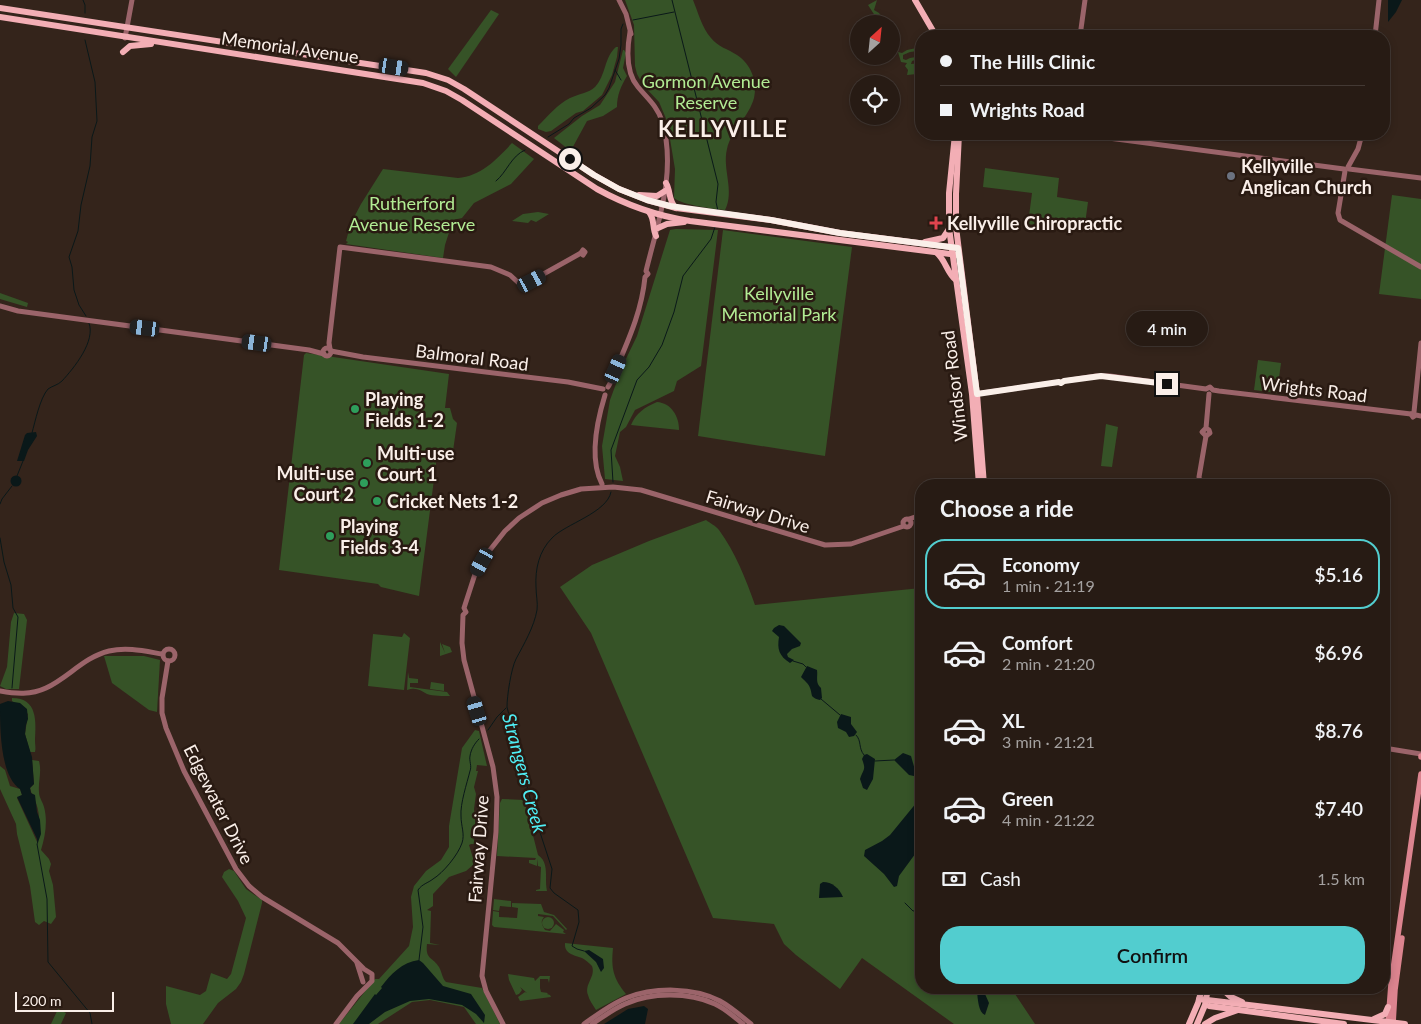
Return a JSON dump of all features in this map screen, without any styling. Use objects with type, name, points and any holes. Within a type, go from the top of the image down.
[{"type":"main road","points":[[915,0],[932,30]]},
{"type":"main road","name":"Memorial Avenue","points":[[0,8],[430,74],[464,89],[594,175],[633,195],[676,208],[919,243],[955,251]]},
{"type":"main road","name":"Memorial Avenue","points":[[0,17],[126,38],[410,80],[429,85],[462,100],[597,189],[649,212],[690,220],[936,253],[955,251]]},
{"type":"main road","points":[[123,52],[130,46],[159,43]]},
{"type":"main road","name":"Windsor Road","points":[[954,140],[949,193],[949,228],[955,251],[983,479]]},
{"type":"main road","name":"Windsor Road","points":[[959,140],[955,207],[956,280],[974,394],[979,479]]},
{"type":"main road","points":[[666,183],[669,188],[671,202],[676,208]]},
{"type":"main road","points":[[633,195],[657,196],[665,191]]},
{"type":"main road","points":[[649,212],[653,218],[656,236]]},
{"type":"main road","points":[[658,228],[666,224],[690,220]]},
{"type":"main road","points":[[919,243],[944,238],[949,228]]},
{"type":"main road","points":[[936,253],[943,259],[950,275],[956,280]]},
{"type":"main road","points":[[1390,993],[1421,774]]},
{"type":"main road","points":[[1391,1023],[1421,795]]},
{"type":"main road","points":[[1197,1024],[1202,994]]},
{"type":"main road","points":[[1189,1024],[1205,994]]},
{"type":"main road","points":[[1229,994],[1236,1000],[1264,1007]]},
{"type":"main road","points":[[1373,1020],[1385,1014],[1390,994]]},
{"type":"main road","points":[[1202,1002],[1264,1007],[1405,1024]]},
{"type":"main road","points":[[1202,1002],[1239,1010],[1344,1024]]},
{"type":"main road","points":[[1388,1007],[1391,1023]]},
{"type":"main road","points":[[1205,1024],[1215,1018],[1239,1010]]},
{"type":"street","points":[[126,38],[132,0]]},
{"type":"street","points":[[599,486],[596,454],[597,437],[605,390],[633,331],[643,294],[645,277],[648,275],[646,271],[661,215],[668,156],[662,120],[654,104],[636,84],[630,72],[632,49],[630,32],[626,14],[619,0]]},
{"type":"street","points":[[1081,30],[1085,0]]},
{"type":"street","points":[[1376,30],[1380,0]]},
{"type":"street","points":[[1124,140],[1421,178]]},
{"type":"street","points":[[1360,140],[1358,149],[1346,169],[1338,213],[1340,220],[1421,267]]},
{"type":"street","points":[[328,350],[340,247],[491,267],[510,275],[522,286],[581,253]]},
{"type":"street","name":"Balmoral Road","points":[[0,305],[29,313],[568,382],[605,390]]},
{"type":"street","points":[[1416,414],[1421,344]]},
{"type":"street","name":"Wrights Road","points":[[974,394],[1101,376],[1209,391],[1416,414]]},
{"type":"street","points":[[1199,479],[1206,436],[1210,432],[1206,428],[1209,391]]},
{"type":"street","name":"Fairway Drive","points":[[503,1024],[486,991],[482,972],[496,832],[497,797],[493,767],[464,660],[462,643],[463,615],[459,611],[460,608],[464,608],[476,571],[505,531],[519,518],[542,503],[567,492],[599,486],[649,492],[824,545],[851,544],[904,524],[905,519],[910,521],[915,519]]},
{"type":"street","points":[[167,648],[174,650],[175,657],[168,661],[163,658],[162,654],[167,648]]},
{"type":"street","points":[[0,692],[22,694],[45,688],[96,655],[109,651],[129,649],[162,654]]},
{"type":"street","name":"Edgewater Drive","points":[[168,661],[162,698],[162,713],[166,728],[184,771],[236,869],[262,897],[338,943],[367,971]]},
{"type":"street","points":[[1390,749],[1421,756]]},
{"type":"street","name":"Edgewater Drive","points":[[357,962],[362,979]]},
{"type":"street","points":[[336,1024],[357,996],[373,980],[373,976],[367,971],[364,972],[357,996]]},
{"type":"street","points":[[362,979],[370,983]]},
{"type":"street","points":[[584,1024],[610,1006],[627,998],[649,992],[665,991],[695,993],[714,998],[727,1005],[751,1024]]},
{"type":"street","points":[[592,1024],[629,1002],[645,997],[665,995],[698,998],[711,1002],[724,1008],[743,1024]]},
{"type":"green space","name":"Gormon Avenue Reserve","points":[[625,0],[693,0],[703,25],[711,38],[720,46],[742,59],[750,68],[755,86],[754,98],[752,105],[732,136],[727,149],[726,164],[729,195],[725,210],[691,205],[674,198],[675,169],[667,121],[659,102],[643,85],[637,74],[635,66],[634,25]]},
{"type":"green space","points":[[877,0],[874,10],[880,15],[874,15],[868,5]]},
{"type":"green space","points":[[491,10],[499,14],[456,77],[448,69]]},
{"type":"green space","points":[[618,47],[617,57],[612,75],[602,95],[583,111],[576,113],[551,131],[546,132],[538,129],[538,126],[553,110],[570,98],[593,89],[599,83],[609,56]]},
{"type":"green space","points":[[915,48],[915,51],[903,55],[903,59],[915,57],[911,64],[915,64],[915,74],[907,75],[908,70],[905,66],[907,63],[901,62],[900,59],[900,52]]},
{"type":"green space","points":[[623,50],[626,53],[623,68],[627,76],[620,91],[617,107],[603,116],[587,121],[569,154],[569,148],[554,138],[582,116],[600,105],[615,82]]},
{"type":"green space","name":"Rutherford Avenue Reserve","points":[[512,143],[534,159],[511,184],[474,203],[462,218],[453,220],[443,258],[346,244],[351,223],[383,169],[458,178],[466,177],[488,166]]},
{"type":"green space","points":[[985,168],[1059,178],[1057,197],[1088,202],[1084,231],[1048,224],[1048,227],[1028,224],[1032,193],[983,187]]},
{"type":"green space","points":[[1392,195],[1421,199],[1421,299],[1379,294]]},
{"type":"green space","points":[[538,212],[549,214],[536,222],[531,220],[528,223],[512,221],[523,214]]},
{"type":"green space","points":[[670,230],[718,230],[701,366],[677,381],[674,391],[635,410],[626,427],[620,432],[615,456],[623,481],[605,479],[602,446],[610,400],[623,365],[637,336]]},
{"type":"green space","name":"Kellyville Memorial Park","points":[[723,230],[852,247],[825,456],[698,436]]},
{"type":"green space","points":[[0,293],[28,303],[27,307],[0,299]]},
{"type":"green space","points":[[306,353],[449,374],[445,408],[450,408],[453,419],[457,423],[452,458],[437,456],[419,596],[381,587],[378,584],[279,570],[304,355]]},
{"type":"green space","points":[[1258,360],[1281,363],[1277,393],[1254,390]]},
{"type":"green space","points":[[657,402],[666,405],[673,411],[678,420],[679,430],[631,425],[641,411]]},
{"type":"green space","points":[[1106,424],[1118,427],[1112,467],[1101,466]]},
{"type":"green space","points":[[706,520],[718,529],[725,538],[744,576],[755,605],[915,589],[915,994],[1015,994],[1035,1024],[954,1024],[862,958],[840,989],[784,944],[774,924],[713,918],[591,633],[560,587],[592,565]]},
{"type":"green space","points":[[14,613],[24,614],[27,620],[19,689],[6,689],[0,686],[7,667],[11,622]]},
{"type":"green space","points":[[404,633],[410,638],[404,690],[368,686],[373,634],[402,637]]},
{"type":"green space","points":[[440,642],[445,653],[442,644],[450,647],[452,652],[440,656]]},
{"type":"green space","points":[[104,656],[144,656],[160,660],[157,712],[149,710],[112,683]]},
{"type":"green space","points":[[408,672],[409,678],[418,679],[418,683],[410,683],[410,687],[447,692],[450,696],[429,695],[415,689],[407,690]]},
{"type":"green space","points":[[431,682],[444,684],[444,691],[430,689]]},
{"type":"green space","points":[[12,698],[27,702],[34,712],[35,752],[30,752],[25,734],[28,714],[12,701]]},
{"type":"green space","points":[[475,730],[479,731],[487,766],[477,765],[476,771],[478,771],[474,787],[476,794],[474,809],[476,831],[473,837],[475,844],[469,845],[473,865],[466,871],[449,877],[433,894],[433,906],[427,910],[431,911],[430,943],[440,945],[427,944],[427,953],[439,967],[446,982],[482,988],[500,1024],[476,1024],[464,1007],[430,1000],[412,1002],[378,1024],[339,1024],[375,979],[379,979],[409,946],[413,927],[411,897],[414,886],[426,871],[441,860],[449,847],[449,826],[462,748]]},
{"type":"green space","points":[[32,760],[39,761],[40,765],[39,794],[44,807],[46,823],[41,850],[51,864],[49,871],[53,885],[56,917],[51,924],[44,921],[39,925],[35,922],[30,886],[16,824],[0,789],[0,766],[5,770],[10,786],[20,789],[22,795],[17,798],[38,844],[39,813],[30,788],[34,784]]},
{"type":"green space","points":[[502,799],[524,800],[538,855],[544,862],[547,891],[536,891],[540,889],[541,867],[538,866],[537,859],[537,866],[529,863],[529,860],[535,860],[536,858],[497,856],[500,803]]},
{"type":"green space","points":[[229,869],[234,871],[246,889],[262,900],[244,974],[236,989],[218,1003],[203,1024],[171,1024],[166,1004],[166,986],[200,995],[206,991],[211,973],[227,979],[231,974],[246,918],[238,901],[222,877],[224,872]]},
{"type":"green space","points":[[494,899],[511,901],[511,907],[500,906],[499,911],[493,910]]},
{"type":"green space","points":[[512,903],[541,904],[544,912],[554,915],[567,929],[553,916],[538,914],[538,916],[544,917],[542,924],[545,930],[550,931],[556,924],[566,934],[494,927],[492,925],[493,911],[499,912],[499,917],[517,918],[518,908],[512,907]]},
{"type":"green space","points":[[546,917],[550,917],[554,923],[550,929],[546,929],[542,925],[542,921]]},
{"type":"green space","points":[[565,943],[613,948],[612,961],[614,972],[618,983],[626,994],[596,1010],[589,999],[587,991],[593,970],[592,966],[583,959],[568,952]]},
{"type":"green space","points":[[508,974],[534,978],[535,981],[540,976],[550,976],[549,983],[548,979],[540,979],[540,988],[541,992],[548,993],[551,997],[520,1001],[518,997],[525,992],[527,993],[520,987],[522,990],[516,995]]},
{"type":"green space","points":[[58,1009],[66,1013],[61,1024],[51,1024]]},
{"type":"shaded area","points":[[1388,0],[1402,0],[1388,22]]},
{"type":"shaded area","points":[[36,432],[37,436],[28,450],[24,461],[17,461],[25,435]]},
{"type":"shaded area","points":[[16,475],[22,481],[16,487],[10,481]]},
{"type":"shaded area","points":[[779,625],[784,626],[801,643],[800,646],[792,649],[787,654],[788,657],[794,660],[790,663],[781,655],[778,645],[779,637],[772,631]]},
{"type":"shaded area","points":[[807,666],[817,670],[817,682],[821,688],[822,698],[820,700],[813,697],[809,685],[801,677]]},
{"type":"shaded area","points":[[8,701],[20,703],[27,709],[28,719],[25,734],[32,757],[34,784],[30,788],[31,793],[35,795],[40,820],[41,834],[37,845],[37,839],[17,797],[22,795],[20,789],[13,783],[8,774],[2,751],[0,704]]},
{"type":"shaded area","points":[[841,714],[851,717],[851,724],[857,732],[854,736],[849,737],[846,732],[838,728],[837,722]]},
{"type":"shaded area","points":[[903,753],[911,756],[915,770],[914,776],[909,775],[894,760]]},
{"type":"shaded area","points":[[867,754],[875,759],[873,779],[867,790],[863,788],[860,779],[864,767],[862,759]]},
{"type":"shaded area","points":[[915,804],[915,854],[899,876],[897,886],[894,887],[884,874],[864,856],[865,850],[890,835]]},
{"type":"shaded area","points":[[823,882],[835,886],[843,897],[819,898],[820,884]]},
{"type":"shaded area","points":[[589,950],[603,959],[604,968],[601,972],[596,962],[584,951]]},
{"type":"shaded area","points":[[419,960],[443,986],[471,994],[485,1015],[484,1023],[476,1014],[462,1005],[429,999],[410,1001],[385,1012],[369,1024],[353,1024],[393,973],[407,963]]},
{"type":"shaded area","points":[[977,994],[985,994],[989,1003],[985,1015],[979,1005]]},
{"type":"shaded area","points":[[644,1006],[648,1009],[645,1024],[604,1024],[628,1009]]},
{"type":"waterway","points":[[83,0],[85,13]]},
{"type":"waterway","name":"Strangers Creek","points":[[672,0],[718,184],[716,202],[718,211]]},
{"type":"waterway","points":[[633,20],[674,12]]},
{"type":"waterway","points":[[548,137],[591,108],[605,95],[619,59],[623,24]]},
{"type":"waterway","points":[[85,40],[95,82],[97,121],[92,137],[90,166],[81,205],[78,231],[69,257],[74,290],[79,305],[86,316]]},
{"type":"waterway","points":[[615,70],[621,80]]},
{"type":"waterway","points":[[496,181],[516,156],[525,150]]},
{"type":"waterway","name":"Strangers Creek","points":[[613,482],[611,450],[637,380],[649,367],[662,345],[674,312],[683,276],[711,239],[715,227]]},
{"type":"waterway","points":[[32,433],[45,393],[48,389],[62,381],[83,354],[89,338],[89,323]]},
{"type":"waterway","points":[[17,476],[23,461]]},
{"type":"waterway","points":[[0,504],[12,486]]},
{"type":"waterway","name":"Strangers Creek","points":[[584,951],[572,946],[579,922],[578,910],[550,888],[552,869],[534,814],[507,702],[514,663],[536,616],[536,574],[541,554],[552,538],[602,506],[611,492]]},
{"type":"waterway","points":[[0,538],[4,562],[11,585],[13,608],[18,617],[12,688]]},
{"type":"waterway","points":[[793,661],[806,667]]},
{"type":"waterway","points":[[821,699],[840,715]]},
{"type":"waterway","points":[[488,730],[506,708]]},
{"type":"waterway","points":[[856,735],[864,755]]},
{"type":"waterway","points":[[419,960],[423,927],[418,890],[446,868],[462,843],[461,811],[471,769],[471,753],[473,746],[479,739]]},
{"type":"waterway","points":[[875,761],[894,760]]},
{"type":"waterway","points":[[37,844],[47,899],[48,962],[90,1013],[92,1024]]},
{"type":"waterway","points":[[905,903],[915,911]]},
{"type":"place","name":"Kellyville Anglican Church","points":[[1231,176]]},
{"type":"place","name":"Kellyville Chiropractic","points":[[936,223]]},
{"type":"place","name":"Playing Fields 1-2","points":[[355,409]]},
{"type":"place","name":"Multi-use Court 1","points":[[367,463]]},
{"type":"place","name":"Multi-use Court 2","points":[[364,483]]},
{"type":"place","name":"Cricket Nets 1-2","points":[[377,501]]},
{"type":"place","name":"Playing Fields 3-4","points":[[330,536]]},
{"type":"district","name":"KELLYVILLE","points":[[723,128]]},
{"type":"route","points":[[570,159],[619,189],[647,200],[670,206],[771,220],[840,233],[958,248],[977,394],[1101,376],[1167,384]]}]
